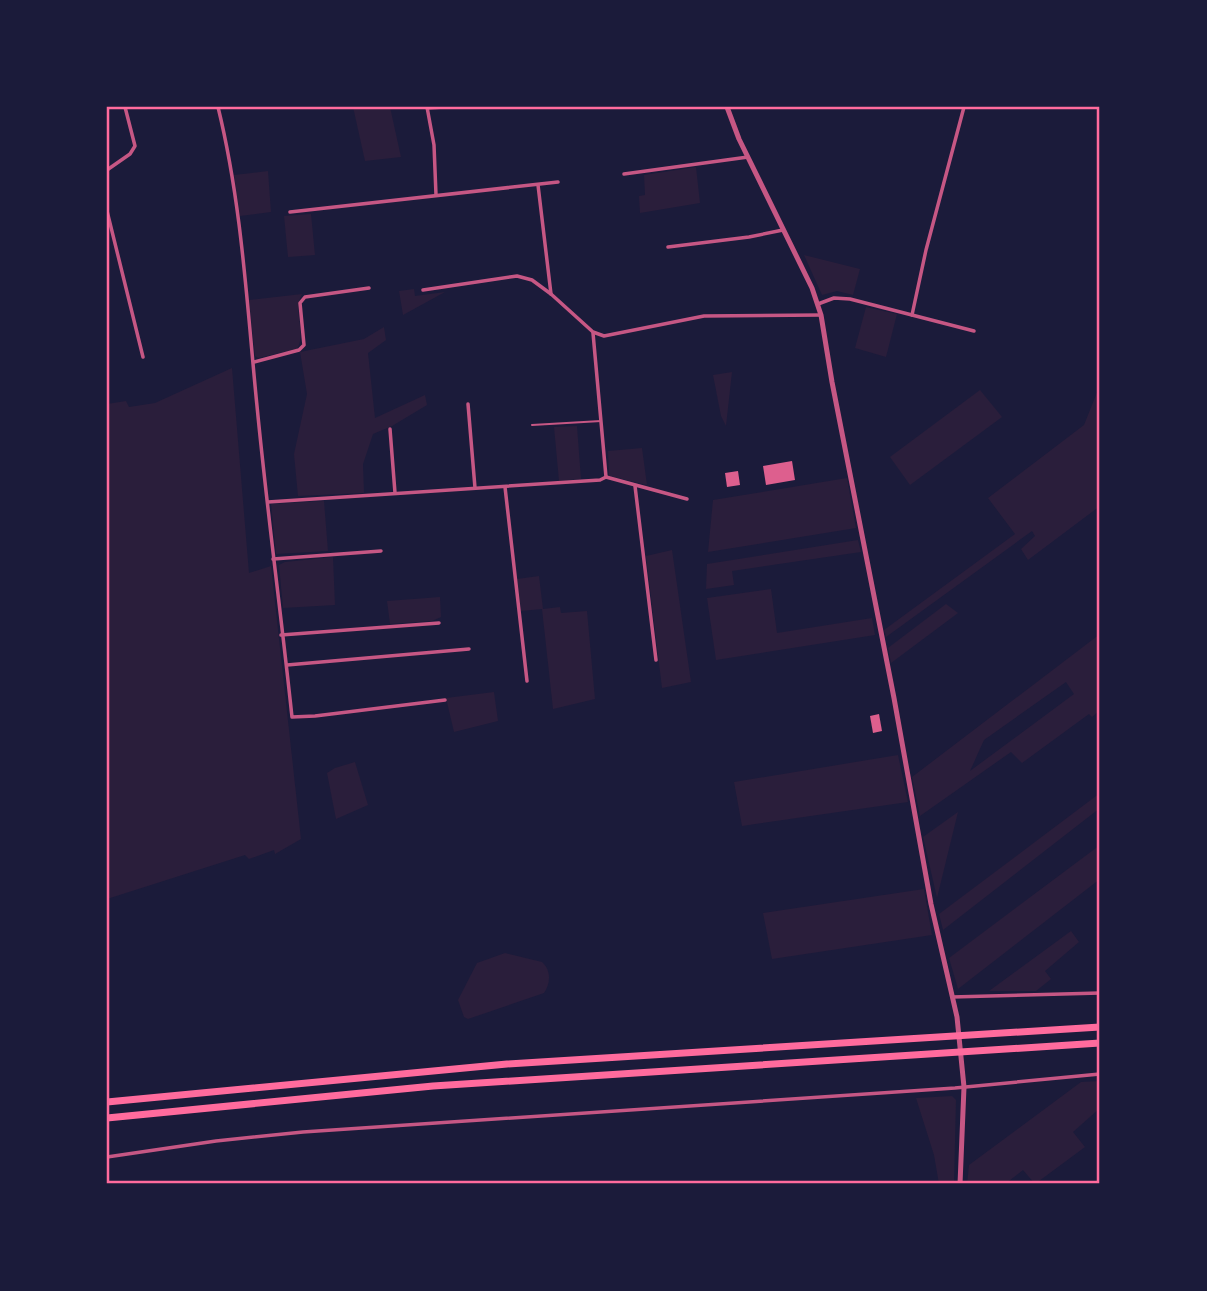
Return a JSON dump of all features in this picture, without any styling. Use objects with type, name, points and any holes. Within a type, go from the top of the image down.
[{"type":"highway","points":[[107,1102],[507,1064],[1100,1027]]},
{"type":"highway","points":[[107,1118],[433,1086],[1100,1044]]},
{"type":"street","points":[[107,170],[130,154],[135,146],[125,107]]},
{"type":"street","points":[[218,107],[230,156],[292,717],[445,700]]},
{"type":"street","points":[[436,196],[434,145],[427,107],[445,107]]},
{"type":"street","points":[[727,107],[739,139],[821,314],[931,904],[957,1017],[964,1087],[960,1184]]},
{"type":"street","points":[[912,315],[964,107]]},
{"type":"street","points":[[624,174],[748,158]]},
{"type":"street","points":[[290,212],[558,182]]},
{"type":"street","points":[[538,185],[551,294]]},
{"type":"street","points":[[107,211],[143,356]]},
{"type":"street","points":[[668,247],[783,230]]},
{"type":"street","points":[[422,290],[517,276],[531,280],[551,294],[593,332],[604,336],[704,316],[821,314]]},
{"type":"street","points":[[254,362],[299,350],[304,345],[300,303],[305,297],[369,288]]},
{"type":"street","points":[[818,304],[834,298],[850,299],[974,331]]},
{"type":"street","points":[[593,332],[606,477]]},
{"type":"street","points":[[468,404],[475,488]]},
{"type":"street","points":[[390,429],[395,493]]},
{"type":"street","points":[[268,502],[600,480],[606,477],[687,499]]},
{"type":"street","points":[[635,486],[656,660]]},
{"type":"street","points":[[505,487],[527,681]]},
{"type":"street","points":[[274,559],[381,551]]},
{"type":"street","points":[[281,635],[439,624]]},
{"type":"street","points":[[286,665],[469,649]]},
{"type":"street","points":[[952,997],[1100,993]]},
{"type":"street","points":[[107,1157],[303,1132],[964,1087],[1100,1074]]},
{"type":"lane","points":[[532,425],[603,421]]},
{"type":"shaded area","points":[[353,107],[390,107],[401,157],[365,161]]},
{"type":"shaded area","points":[[696,167],[700,203],[640,213],[639,196],[645,195],[644,175]]},
{"type":"shaded area","points":[[268,171],[271,212],[240,216],[234,175]]},
{"type":"shaded area","points":[[311,214],[315,255],[288,257],[284,216]]},
{"type":"shaded area","points":[[804,255],[860,269],[853,295],[837,291],[822,295]]},
{"type":"shaded area","points":[[414,289],[415,296],[445,292],[403,315],[399,291]]},
{"type":"shaded area","points":[[302,294],[298,308],[301,336],[297,349],[258,358],[255,356],[249,300]]},
{"type":"shaded area","points":[[866,307],[897,314],[886,357],[855,348]]},
{"type":"shaded area","points":[[384,327],[386,340],[368,353],[375,418],[425,395],[427,405],[373,434],[363,464],[364,493],[298,496],[294,454],[307,394],[300,352],[364,339]]},
{"type":"shaded area","points":[[232,368],[249,573],[271,566],[301,839],[275,854],[274,850],[249,859],[245,855],[107,899],[107,404],[126,401],[129,407],[155,403]]},
{"type":"shaded area","points":[[732,372],[726,426],[721,416],[713,375]]},
{"type":"shaded area","points":[[1100,385],[1100,506],[1028,560],[1021,549],[1035,536],[1032,531],[886,637],[884,630],[1015,534],[988,498],[1084,425]]},
{"type":"shaded area","points":[[980,390],[1002,417],[910,485],[890,457]]},
{"type":"shaded area","points":[[577,426],[581,479],[559,481],[554,427]]},
{"type":"shaded area","points":[[642,448],[647,485],[609,476],[608,451]]},
{"type":"shaded area","points":[[847,478],[856,528],[708,552],[713,500]]},
{"type":"shaded area","points":[[324,501],[328,551],[276,554],[271,504]]},
{"type":"shaded area","points":[[858,540],[861,552],[732,571],[734,585],[706,589],[707,564]]},
{"type":"shaded area","points":[[672,550],[691,682],[662,688],[646,556]]},
{"type":"shaded area","points":[[333,557],[335,605],[283,608],[279,565]]},
{"type":"shaded area","points":[[539,576],[543,609],[560,607],[561,613],[587,611],[595,699],[553,709],[542,609],[521,611],[517,579]]},
{"type":"shaded area","points":[[771,589],[777,633],[872,618],[875,635],[716,660],[707,598]]},
{"type":"shaded area","points":[[440,597],[441,617],[432,621],[390,624],[387,601]]},
{"type":"shaded area","points":[[946,604],[958,613],[891,663],[888,648]]},
{"type":"shaded area","points":[[1100,634],[1100,710],[1092,717],[1089,714],[1022,763],[1011,752],[920,816],[912,777]],"holes":[[[1066,682],[1074,694],[970,771],[984,740]]]},
{"type":"shaded area","points":[[494,692],[498,721],[454,732],[446,698]]},
{"type":"shaded area","points":[[898,755],[908,802],[742,826],[734,782]]},
{"type":"shaded area","points":[[355,762],[368,805],[336,819],[327,773]]},
{"type":"shaded area","points":[[1100,793],[1100,808],[943,930],[939,914]]},
{"type":"shaded area","points":[[958,812],[937,898],[923,837]]},
{"type":"shaded area","points":[[1100,845],[1100,879],[958,989],[949,958]]},
{"type":"shaded area","points":[[924,889],[932,935],[772,959],[763,913]]},
{"type":"shaded area","points":[[1071,931],[1079,942],[1045,971],[1051,979],[1036,991],[989,991]]},
{"type":"shaded area","points":[[505,953],[542,962],[549,977],[544,993],[468,1019],[464,1017],[458,1000],[477,963]]},
{"type":"shaded area","points":[[1100,1081],[1100,1108],[1073,1132],[1085,1147],[1035,1184],[1023,1170],[1005,1184],[967,1184],[969,1165],[1081,1082]]},
{"type":"shaded area","points":[[952,1096],[956,1100],[954,1184],[939,1184],[934,1155],[916,1098]]},
{"type":"building","points":[[792,461],[795,480],[766,485],[763,466]]},
{"type":"building","points":[[738,471],[740,485],[727,487],[725,473]]},
{"type":"building","points":[[879,714],[882,731],[873,733],[870,716]]}]
